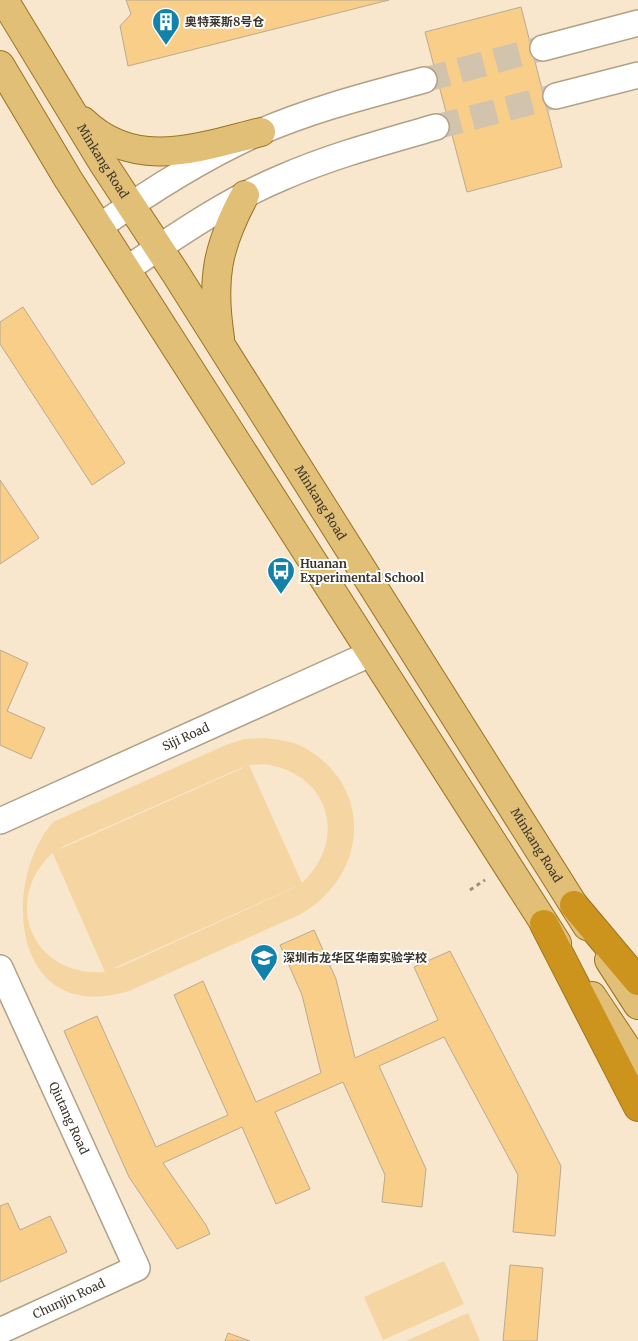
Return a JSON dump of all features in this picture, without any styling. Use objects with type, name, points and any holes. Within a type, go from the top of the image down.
[{"type":"highway","points":[[574,905],[638,981]]},
{"type":"highway","points":[[544,924],[638,1107]]},
{"type":"main road","name":"Minkang Road","points":[[4,0],[130,205],[159,247],[458,724],[638,1005]]},
{"type":"main road","points":[[0,65],[99,227],[544,924],[638,1065]]},
{"type":"main road","points":[[71,110],[103,138],[144,152],[182,151],[261,132]]},
{"type":"main road","points":[[222,347],[216,309],[216,278],[221,247],[230,223],[245,195]]},
{"type":"main road","points":[[429,743],[458,724]]},
{"type":"street","points":[[543,48],[638,23]]},
{"type":"street","points":[[556,96],[638,75]]},
{"type":"street","points":[[99,227],[130,205],[212,156],[261,132],[334,105],[424,80]]},
{"type":"street","points":[[127,269],[159,247],[245,195],[323,161],[436,127]]},
{"type":"street","name":"Siji Road","points":[[0,821],[372,653]]},
{"type":"street","name":"Qiutang Road","points":[[0,968],[137,1268]]},
{"type":"street","name":"Chunjin Road","points":[[0,1331],[137,1268]]},
{"type":"path","points":[[470,890],[485,880]]},
{"type":"shaded area","points":[[265,738],[286,741],[305,748],[328,765],[343,785],[352,808],[354,832],[350,855],[339,878],[323,898],[301,914],[129,991],[90,997],[60,988],[40,969],[27,943],[23,912],[26,879],[36,848],[53,822],[226,745],[244,739]],"holes":[[[264,764],[286,770],[304,780],[317,794],[325,810],[328,828],[325,847],[317,865],[302,883],[249,765]],[[243,767],[58,850],[66,845]],[[52,853],[105,972],[80,971],[59,963],[43,950],[32,934],[27,914],[28,894],[36,873]],[[295,887],[120,967],[112,969]]]},
{"type":"shaded area","points":[[444,1261],[464,1304],[383,1340],[364,1297]]},
{"type":"shaded area","points":[[468,1313],[480,1341],[406,1341]]},
{"type":"building","name":"奥特莱斯8号仓","points":[[126,0],[389,0],[128,66],[120,26],[131,14]]},
{"type":"building","points":[[521,7],[562,167],[467,192],[425,32]]},
{"type":"building","points":[[23,307],[125,463],[92,485],[0,344],[0,322]]},
{"type":"building","points":[[0,480],[39,538],[0,564]]},
{"type":"building","points":[[0,650],[28,663],[7,711],[45,728],[31,759],[0,745]]},
{"type":"building","points":[[314,930],[336,979],[355,1058],[438,1020],[414,967],[450,951],[561,1166],[555,1236],[513,1232],[518,1175],[444,1037],[379,1066],[426,1169],[422,1207],[382,1202],[385,1175],[343,1082],[275,1112],[310,1189],[276,1204],[242,1127],[163,1163],[206,1225],[210,1234],[177,1249],[129,1177],[64,1031],[97,1016],[156,1147],[228,1115],[174,995],[203,981],[256,1102],[321,1073],[302,995],[280,945]]},
{"type":"building","points":[[8,1203],[20,1230],[50,1216],[67,1252],[0,1282],[0,1206]]},
{"type":"building","points":[[510,1265],[543,1268],[537,1341],[503,1341]]},
{"type":"building","points":[[228,1333],[250,1341],[225,1341]]},
{"type":"tunnel","points":[[424,80],[543,48]]},
{"type":"tunnel","points":[[436,127],[556,96]]},
{"type":"place","name":"奥特莱斯8号仓","points":[[166,46]]},
{"type":"place","name":"Huanan Experimental School","points":[[281,595]]},
{"type":"place","name":"深圳市龙华区华南实验学校","points":[[264,982]]}]
